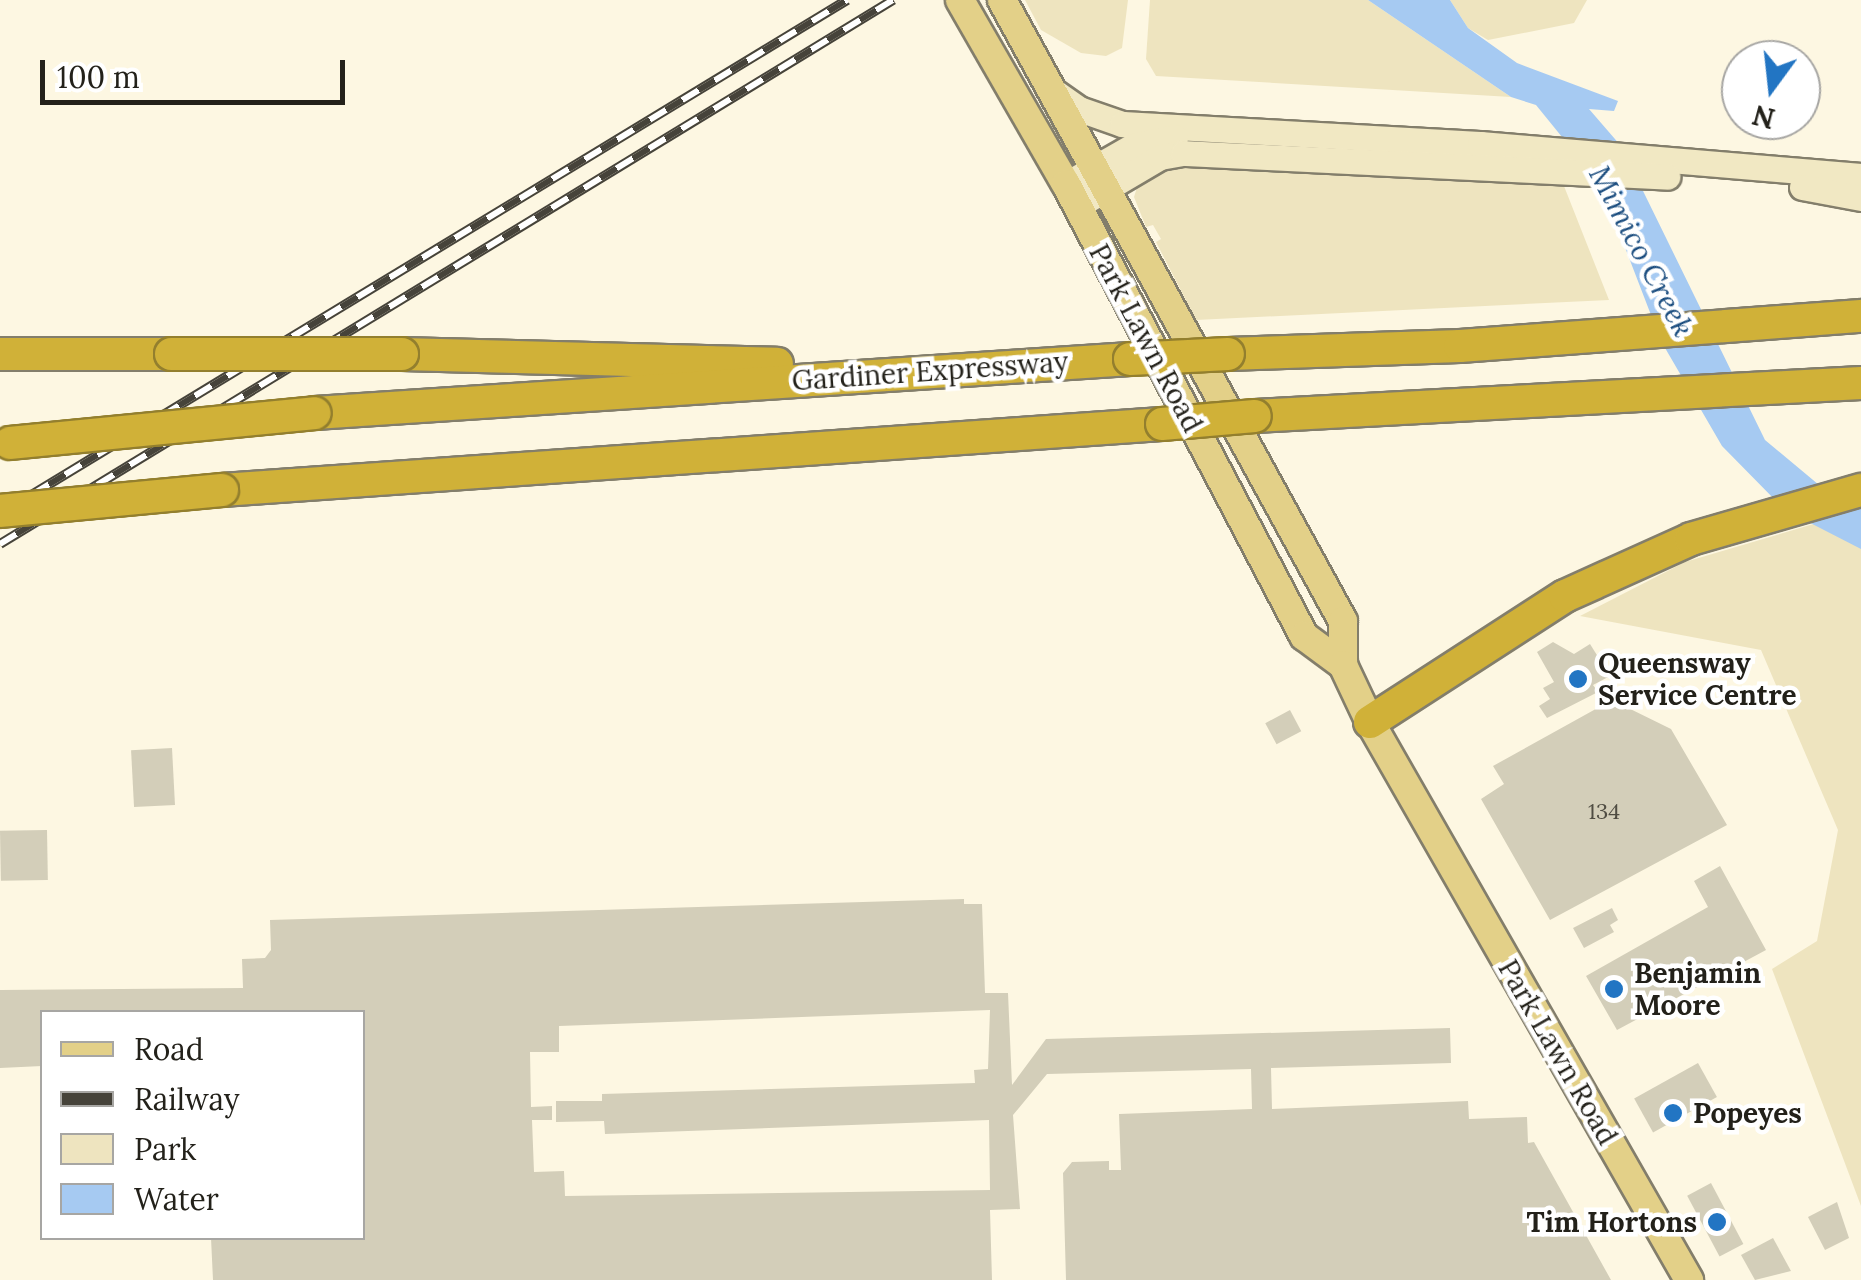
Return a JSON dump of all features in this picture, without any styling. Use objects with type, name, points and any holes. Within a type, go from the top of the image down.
[{"type":"highway","name":"Gardiner Expressway","points":[[5,444],[315,412],[991,365],[1597,335],[1861,316]]},
{"type":"highway","points":[[0,354],[402,354],[991,365]]},
{"type":"highway","points":[[0,511],[222,490],[1255,416],[1861,383]]},
{"type":"highway","points":[[1370,722],[1565,596],[1721,529],[1861,490]]},
{"type":"main road","name":"Park Lawn Road","points":[[960,0],[1072,195],[1304,636],[1343,665]]},
{"type":"main road","name":"Park Lawn Road","points":[[1002,0],[1343,621],[1343,665],[1370,722],[1688,1280]]},
{"type":"main road","points":[[1052,90],[1079,109],[1122,124],[1480,144],[1732,173],[1861,198]]},
{"type":"main road","points":[[1102,178],[1133,146],[1209,130]]},
{"type":"main road","points":[[1072,195],[1102,178],[1183,153],[1861,176]]},
{"type":"green space","points":[[1025,0],[1128,0],[1122,48],[1106,56],[1081,53],[1041,30]]},
{"type":"green space","points":[[1150,0],[1368,0],[1511,97],[1156,76],[1146,59]]},
{"type":"green space","points":[[1450,0],[1587,0],[1574,23],[1488,40],[1468,28]]},
{"type":"green space","points":[[1170,164],[1562,181],[1609,300],[1196,320],[1156,242],[1161,239],[1153,225],[1146,227],[1134,197],[1139,181]]},
{"type":"green space","points":[[1861,510],[1861,1206],[1772,969],[1817,941],[1838,830],[1761,650],[1580,616],[1685,562]]},
{"type":"water","name":"Mimico Creek","points":[[1368,0],[1450,0],[1468,28],[1517,63],[1618,101],[1614,111],[1589,109],[1621,146],[1765,440],[1831,495],[1861,508],[1861,549],[1785,510],[1722,446],[1661,341],[1601,185],[1536,105],[1511,97]]},
{"type":"building","name":"Queensway Service Centre","points":[[1553,642],[1574,654],[1590,644],[1610,676],[1593,685],[1598,692],[1547,718],[1539,706],[1550,699],[1543,688],[1554,682],[1537,652]]},
{"type":"building","points":[[1612,700],[1671,729],[1727,825],[1550,920],[1481,799],[1504,784],[1493,766]]},
{"type":"building","points":[[1290,710],[1301,731],[1277,744],[1265,723]]},
{"type":"building","points":[[172,748],[175,805],[134,807],[131,750]]},
{"type":"building","points":[[47,830],[48,880],[1,881],[0,831]]},
{"type":"building","points":[[1720,866],[1766,950],[1617,1030],[1586,976],[1708,907],[1694,881]]},
{"type":"building","points":[[964,899],[964,904],[982,904],[985,993],[1008,993],[1012,1085],[1046,1039],[1450,1028],[1451,1063],[1271,1068],[1272,1109],[1468,1101],[1469,1119],[1527,1117],[1528,1143],[1534,1142],[1611,1280],[1066,1280],[1063,1173],[1072,1162],[1109,1161],[1109,1170],[1121,1170],[1119,1114],[1252,1109],[1251,1069],[1047,1074],[1013,1115],[1020,1209],[990,1210],[992,1280],[213,1280],[211,1240],[365,1240],[365,1010],[40,1010],[40,1066],[0,1068],[0,990],[243,988],[242,959],[265,958],[271,950],[270,920]],"holes":[[[990,1010],[988,1069],[974,1070],[975,1083],[602,1094],[602,1101],[556,1101],[556,1122],[604,1121],[605,1134],[989,1120],[990,1190],[565,1196],[564,1171],[534,1172],[532,1120],[552,1120],[552,1106],[531,1107],[530,1052],[559,1052],[559,1026]]]},
{"type":"building","points":[[1612,908],[1618,920],[1610,925],[1614,932],[1584,948],[1573,928]]},
{"type":"building","points":[[1698,1063],[1717,1097],[1653,1133],[1634,1098]]},
{"type":"building","name":"Tim Hortons","points":[[1711,1183],[1743,1244],[1720,1257],[1687,1196]]},
{"type":"building","points":[[1837,1202],[1849,1238],[1825,1250],[1808,1217]]},
{"type":"building","points":[[1773,1238],[1791,1271],[1755,1280],[1741,1255]]},
{"type":"railway","points":[[0,514],[847,0]]},
{"type":"railway","points":[[0,544],[893,0]]},
{"type":"place","name":"Queensway Service Centre","points":[[1578,679]]},
{"type":"place","name":"Benjamin Moore","points":[[1614,989]]},
{"type":"place","name":"Popeyes","points":[[1673,1113]]},
{"type":"place","name":"Tim Hortons","points":[[1717,1222]]}]
